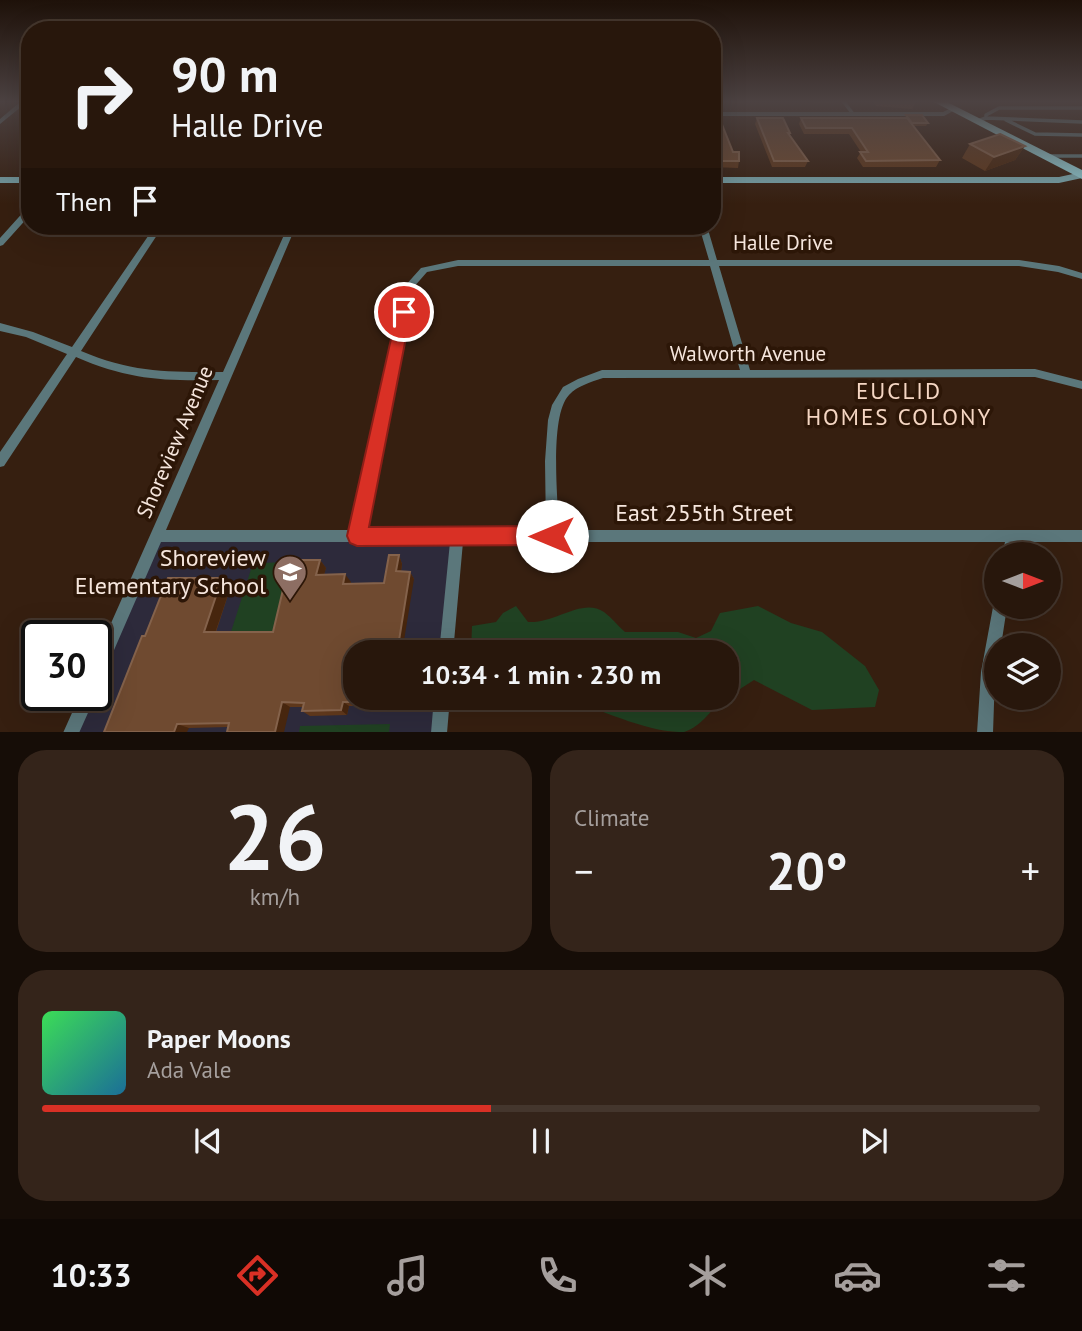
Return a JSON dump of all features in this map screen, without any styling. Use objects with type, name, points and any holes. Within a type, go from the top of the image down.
[{"type":"main road","points":[[1010,136],[1082,175]]},
{"type":"street","points":[[721,180],[1059,180],[1082,175]]},
{"type":"street","points":[[0,180],[21,180]]},
{"type":"street","points":[[0,243],[21,220]]},
{"type":"street","points":[[0,462],[153,235]]},
{"type":"street","name":"Shoreview Avenue","points":[[112,639],[288,235]]},
{"type":"street","points":[[706,235],[746,373]]},
{"type":"street","name":"Halle Drive","points":[[357,536],[409,287],[425,270],[458,263],[1019,263],[1059,268],[1082,276]]},
{"type":"street","points":[[0,327],[25,331],[114,368],[158,376],[226,376]]},
{"type":"street","name":"Walworth Avenue","points":[[552,536],[551,435],[554,408],[562,394],[575,385],[602,374],[1035,373],[1082,385]]},
{"type":"street","points":[[447,640],[457,535]]},
{"type":"street","name":"East 255th Street","points":[[157,536],[1082,536]]},
{"type":"street","points":[[1012,542],[1013,536]]},
{"type":"street","points":[[985,732],[989,672],[998,620]]},
{"type":"street","points":[[439,732],[441,710]]},
{"type":"street","points":[[71,732],[81,711]]},
{"type":"lane","points":[[1046,156],[1082,156]]},
{"type":"shaded area","name":"Shoreview Elementary School","points":[[457,535],[447,640],[343,640],[343,710],[441,710],[439,732],[71,732],[81,711],[112,711],[112,639],[157,536]]},
{"type":"green space","points":[[300,562],[280,638],[229,638],[253,563]]},
{"type":"green space","points":[[516,606],[528,622],[538,622],[577,609],[596,608],[607,614],[625,632],[678,632],[696,638],[711,631],[720,613],[758,606],[791,623],[822,632],[865,666],[879,690],[875,707],[812,710],[754,680],[739,690],[739,640],[471,640],[472,626],[496,622],[503,613]]},
{"type":"green space","points":[[598,710],[713,710],[696,726],[684,732],[639,725]]},
{"type":"green space","points":[[390,724],[389,732],[299,732],[300,726]]},
{"type":"building","points":[[721,136],[727,136],[733,152],[739,152],[739,161],[721,161]]},
{"type":"building","points":[[764,136],[790,136],[808,161],[774,161]]},
{"type":"building","points":[[857,136],[921,136],[940,160],[866,161],[860,152],[868,152]]},
{"type":"building","points":[[994,136],[1004,136],[1025,146],[994,157],[970,144]]},
{"type":"building","points":[[389,555],[399,555],[396,571],[410,572],[399,640],[343,640],[341,710],[302,711],[304,703],[282,702],[275,732],[227,732],[229,723],[177,724],[174,732],[104,732],[168,578],[222,578],[204,632],[273,632],[290,560],[320,560],[316,575],[345,574],[343,584],[384,583]]},
{"type":"place","name":"Shoreview Elementary School","points":[[290,602]]},
{"type":"district","name":"EUCLID HOMES COLONY","points":[[899,404]]},
{"type":"route","points":[[404,312],[357,536],[552,536]]}]
